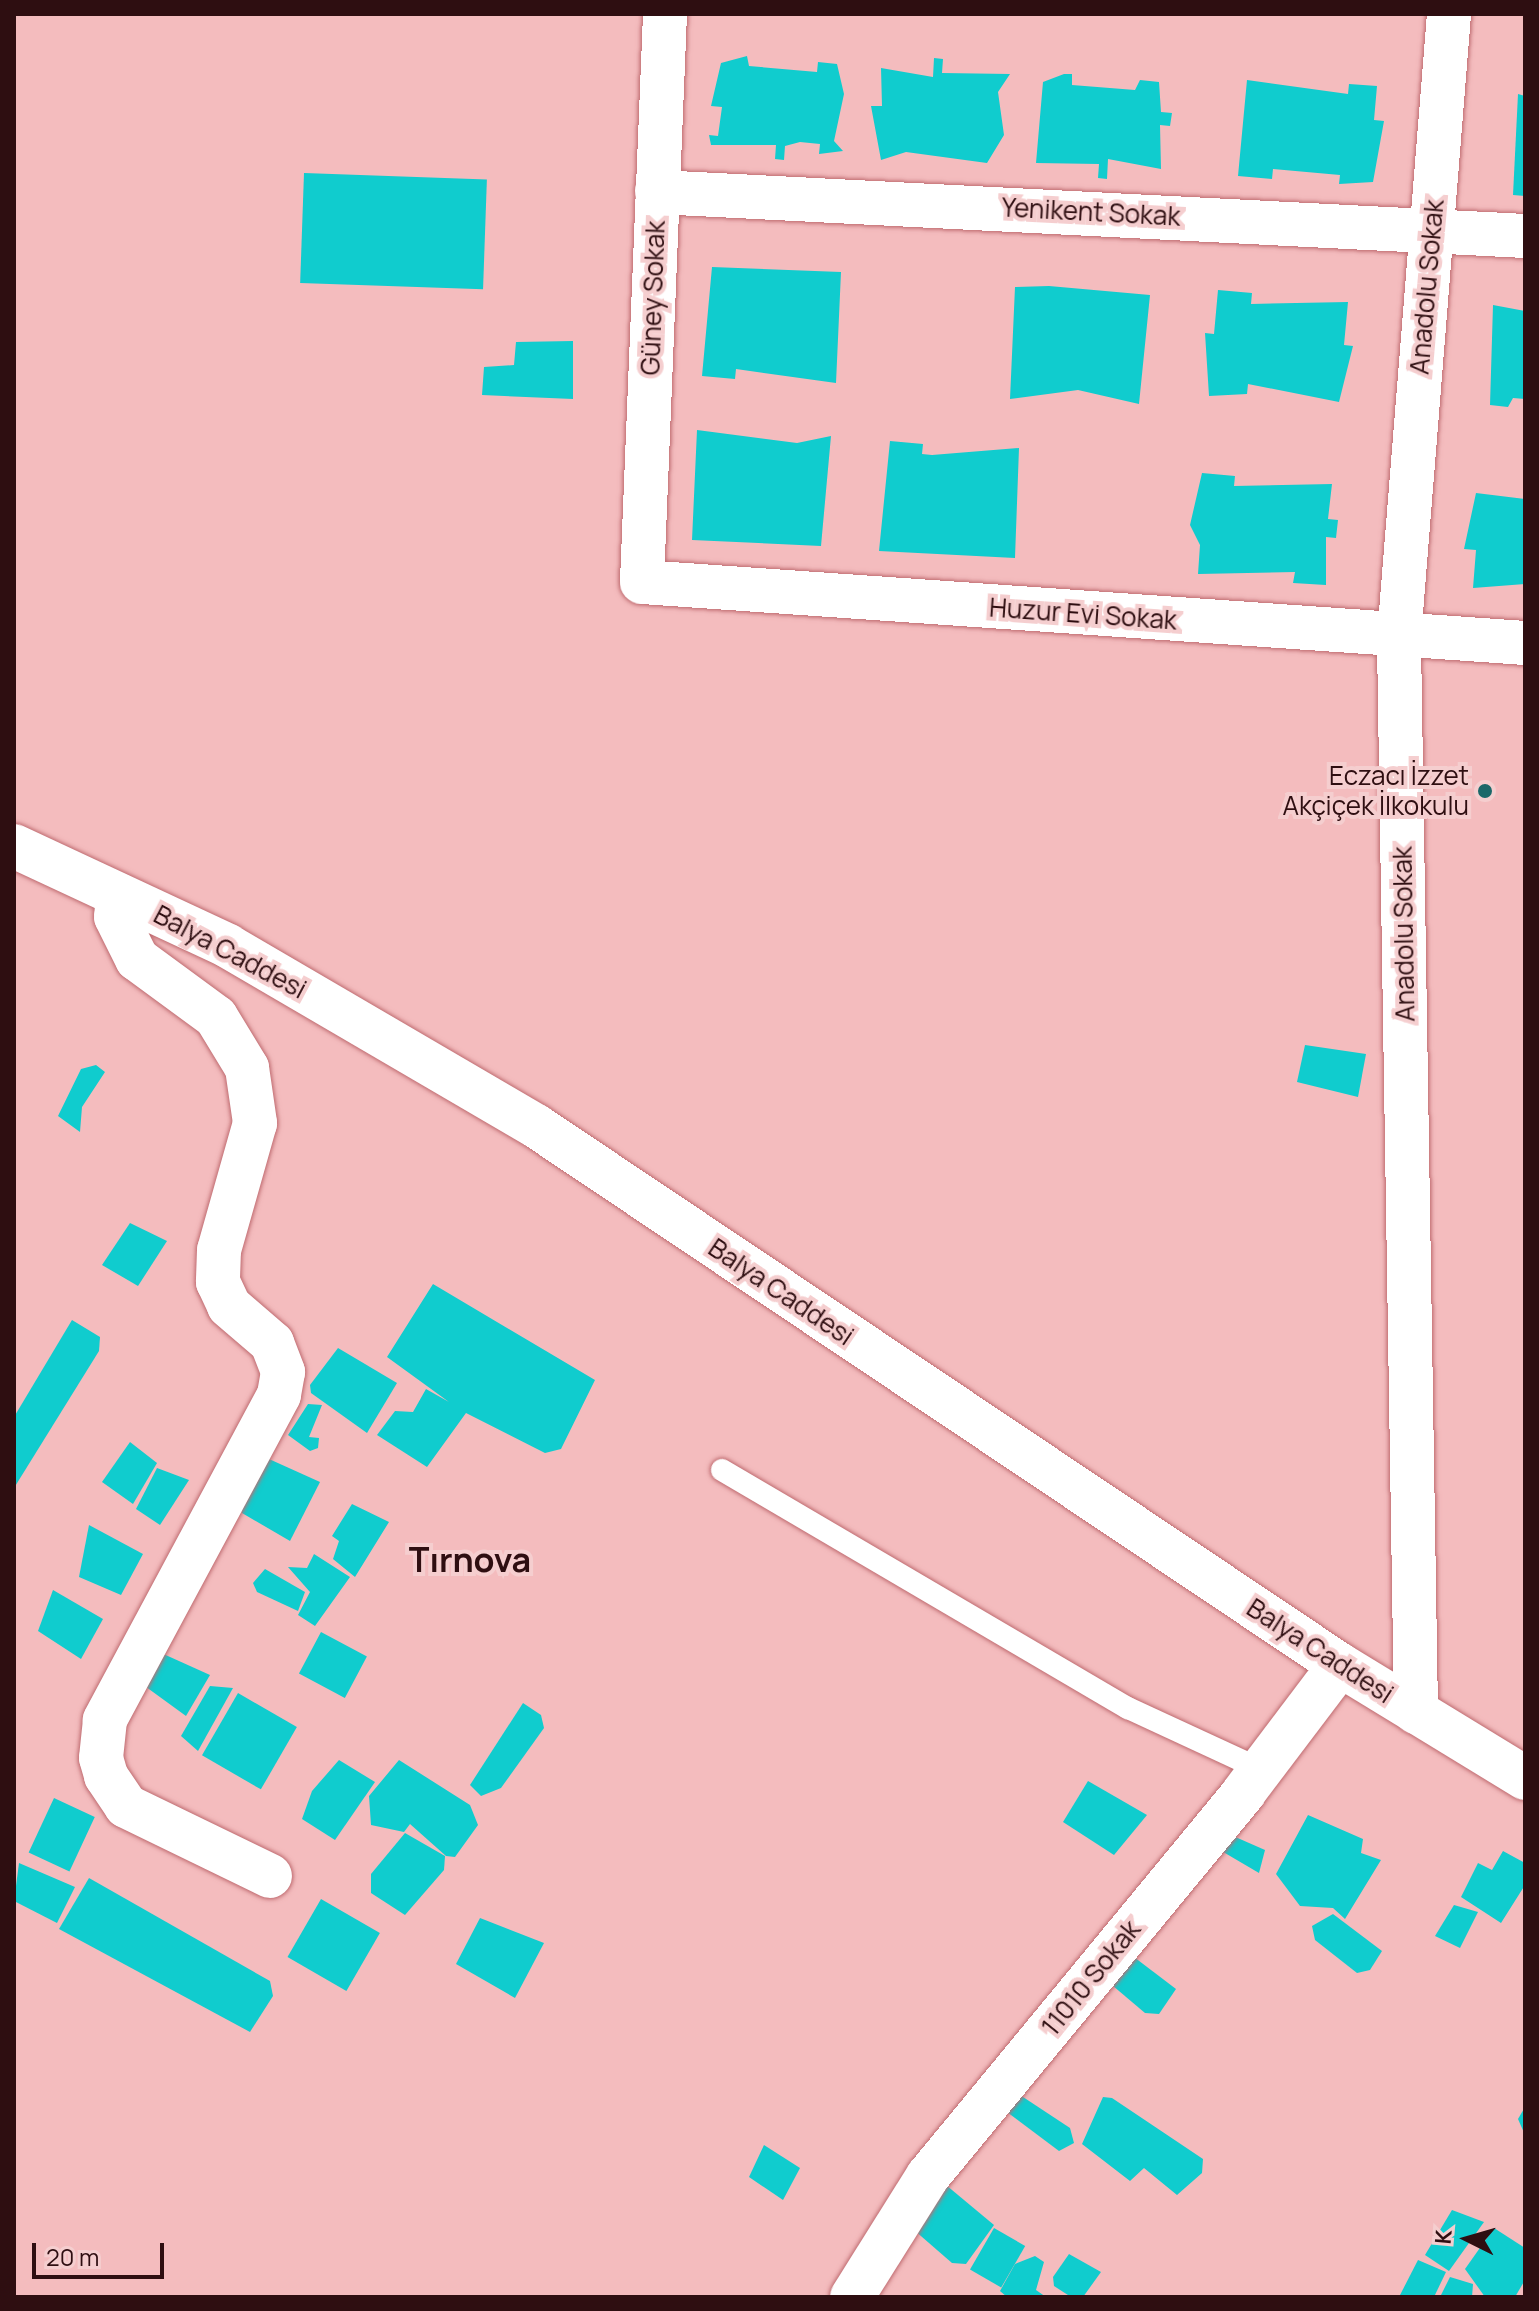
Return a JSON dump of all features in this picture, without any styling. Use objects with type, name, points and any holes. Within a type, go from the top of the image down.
[{"type":"street","name":"Güney Sokak","points":[[642,582],[665,14]]},
{"type":"street","name":"Anadolu Sokak","points":[[1416,1712],[1399,637],[1449,14]]},
{"type":"street","name":"Yenikent Sokak","points":[[657,192],[1525,236]]},
{"type":"street","name":"Huzur Evi Sokak","points":[[642,582],[1399,637],[1525,643]]},
{"type":"street","name":"Balya Caddesi","points":[[14,846],[228,946],[536,1126],[1340,1665],[1525,1778]]},
{"type":"street","points":[[118,895],[116,917],[137,959],[216,1017],[247,1068],[255,1123],[219,1250],[218,1282],[229,1306],[272,1343],[283,1372],[279,1395],[105,1720],[101,1758],[106,1776],[126,1806],[270,1876]]},
{"type":"street","name":"11010 Sokak","points":[[852,2297],[928,2176],[1262,1770],[1340,1665]]},
{"type":"lane","points":[[722,1470],[1128,1708],[1262,1770]]},
{"type":"building","points":[[747,56],[749,66],[817,72],[818,62],[837,64],[844,94],[834,141],[843,151],[819,154],[820,144],[800,142],[785,146],[784,160],[775,159],[776,145],[711,145],[709,135],[718,136],[722,107],[711,106],[721,63]]},
{"type":"building","points":[[934,58],[943,59],[942,73],[1010,74],[998,92],[1004,135],[987,163],[906,152],[881,160],[871,106],[882,106],[881,68],[933,77]]},
{"type":"building","points":[[1072,74],[1072,85],[1135,90],[1140,80],[1159,82],[1161,112],[1172,113],[1170,126],[1160,125],[1161,169],[1108,159],[1107,179],[1098,178],[1099,164],[1036,163],[1043,82]]},
{"type":"building","points":[[1247,80],[1348,94],[1349,84],[1377,86],[1374,120],[1384,121],[1373,182],[1339,184],[1340,175],[1273,169],[1272,179],[1238,176]]},
{"type":"building","points":[[1518,94],[1525,96],[1525,196],[1513,195]]},
{"type":"building","points":[[304,173],[487,179],[483,289],[300,283]]},
{"type":"building","points":[[712,267],[841,272],[836,383],[736,369],[735,379],[702,376]]},
{"type":"building","points":[[1049,286],[1150,295],[1139,404],[1078,390],[1010,399],[1015,287]]},
{"type":"building","points":[[1218,290],[1252,293],[1251,304],[1348,302],[1344,345],[1353,346],[1339,402],[1248,384],[1247,394],[1209,396],[1205,333],[1214,334]]},
{"type":"building","points":[[1493,305],[1525,311],[1525,399],[1513,398],[1508,407],[1490,405]]},
{"type":"building","points":[[573,341],[573,399],[482,395],[484,367],[514,365],[516,342]]},
{"type":"building","points":[[697,430],[797,443],[831,436],[821,546],[692,540]]},
{"type":"building","points":[[890,441],[923,444],[922,454],[932,455],[1019,448],[1015,558],[879,551]]},
{"type":"building","points":[[1202,473],[1235,476],[1234,486],[1332,484],[1328,519],[1338,520],[1336,538],[1326,537],[1326,585],[1293,583],[1295,572],[1198,574],[1200,545],[1190,525]]},
{"type":"building","points":[[1476,493],[1525,499],[1525,584],[1473,588],[1476,550],[1464,549]]},
{"type":"building","points":[[1305,1045],[1366,1054],[1358,1097],[1297,1082]]},
{"type":"building","points":[[96,1065],[105,1072],[82,1107],[80,1132],[58,1116],[81,1069]]},
{"type":"building","points":[[130,1223],[167,1241],[138,1286],[102,1265]]},
{"type":"building","points":[[433,1284],[595,1380],[561,1449],[545,1453],[466,1413],[427,1467],[377,1435],[395,1411],[413,1412],[426,1389],[449,1402],[387,1357]]},
{"type":"building","points":[[72,1320],[100,1337],[99,1351],[14,1488],[14,1417]]},
{"type":"building","points":[[338,1348],[397,1383],[367,1433],[311,1393],[310,1385]]},
{"type":"building","points":[[308,1404],[322,1405],[309,1437],[319,1438],[318,1448],[310,1451],[288,1435]]},
{"type":"building","points":[[130,1442],[157,1463],[133,1504],[102,1482]]},
{"type":"building","points":[[269,1459],[320,1482],[290,1541],[242,1513],[241,1500]]},
{"type":"building","points":[[157,1468],[189,1480],[160,1525],[136,1509]]},
{"type":"building","points":[[352,1504],[389,1522],[355,1577],[333,1559],[339,1541],[332,1536]]},
{"type":"building","points":[[89,1525],[143,1554],[121,1595],[79,1577]]},
{"type":"building","points":[[314,1554],[350,1577],[315,1626],[298,1615],[310,1592],[288,1567],[307,1568]]},
{"type":"building","points":[[265,1569],[305,1592],[298,1611],[257,1592],[253,1583]]},
{"type":"building","points":[[53,1590],[103,1619],[81,1659],[38,1631]]},
{"type":"building","points":[[321,1632],[367,1656],[345,1698],[299,1673]]},
{"type":"building","points":[[159,1652],[210,1675],[186,1716],[142,1684]]},
{"type":"building","points":[[210,1686],[233,1688],[198,1751],[181,1736]]},
{"type":"building","points":[[238,1693],[297,1727],[261,1789],[202,1755]]},
{"type":"building","points":[[523,1703],[541,1715],[544,1728],[501,1788],[481,1796],[470,1785]]},
{"type":"building","points":[[339,1760],[375,1782],[335,1840],[302,1819],[312,1791]]},
{"type":"building","points":[[399,1760],[470,1805],[478,1825],[455,1857],[446,1856],[410,1824],[404,1832],[371,1825],[369,1796]]},
{"type":"building","points":[[1088,1781],[1147,1815],[1114,1855],[1063,1822]]},
{"type":"building","points":[[54,1798],[95,1817],[69,1871],[29,1852]]},
{"type":"building","points":[[1308,1815],[1363,1839],[1361,1853],[1381,1860],[1345,1919],[1333,1908],[1300,1906],[1276,1874]]},
{"type":"building","points":[[1224,1832],[1265,1850],[1259,1873],[1213,1846]]},
{"type":"building","points":[[405,1833],[445,1856],[444,1870],[405,1915],[371,1893],[371,1874]]},
{"type":"building","points":[[1503,1851],[1525,1863],[1525,1885],[1501,1923],[1461,1897],[1478,1863],[1492,1870]]},
{"type":"building","points":[[19,1863],[75,1887],[57,1923],[14,1901]]},
{"type":"building","points":[[89,1878],[270,1981],[273,1996],[250,2032],[59,1929]]},
{"type":"building","points":[[321,1899],[380,1933],[346,1991],[288,1957]]},
{"type":"building","points":[[1454,1905],[1478,1912],[1460,1948],[1435,1936]]},
{"type":"building","points":[[1333,1914],[1382,1951],[1370,1970],[1357,1973],[1315,1940],[1312,1926]]},
{"type":"building","points":[[480,1918],[544,1943],[515,1998],[456,1964]]},
{"type":"building","points":[[1130,1954],[1176,1989],[1159,2014],[1145,2013],[1106,1980]]},
{"type":"building","points":[[1020,2095],[1070,2128],[1074,2143],[1059,2151],[1007,2112]]},
{"type":"building","points":[[1103,2097],[1112,2098],[1203,2159],[1202,2173],[1177,2195],[1144,2168],[1130,2181],[1082,2144]]},
{"type":"building","points":[[1525,2107],[1525,2135],[1518,2119]]},
{"type":"building","points":[[764,2145],[800,2168],[783,2200],[749,2177]]},
{"type":"building","points":[[946,2185],[994,2225],[966,2264],[952,2263],[914,2230]]},
{"type":"building","points":[[1452,2210],[1484,2222],[1449,2271],[1425,2255]]},
{"type":"building","points":[[994,2228],[1025,2246],[1001,2288],[970,2270]]},
{"type":"building","points":[[1494,2228],[1525,2248],[1525,2280],[1515,2297],[1485,2297],[1465,2269]]},
{"type":"building","points":[[1069,2254],[1101,2272],[1083,2297],[1071,2297],[1054,2286],[1053,2277]]},
{"type":"building","points":[[1035,2256],[1044,2262],[1036,2290],[1046,2297],[1007,2297],[1000,2291],[1015,2264]]},
{"type":"building","points":[[1418,2260],[1446,2272],[1434,2297],[1399,2297]]},
{"type":"building","points":[[1450,2277],[1473,2284],[1472,2297],[1440,2297]]},
{"type":"place","name":"Eczacı İzzet Akçiçek İlkokulu","points":[[1485,791]]},
{"type":"district","name":"Tırnova","points":[[470,1560]]}]
